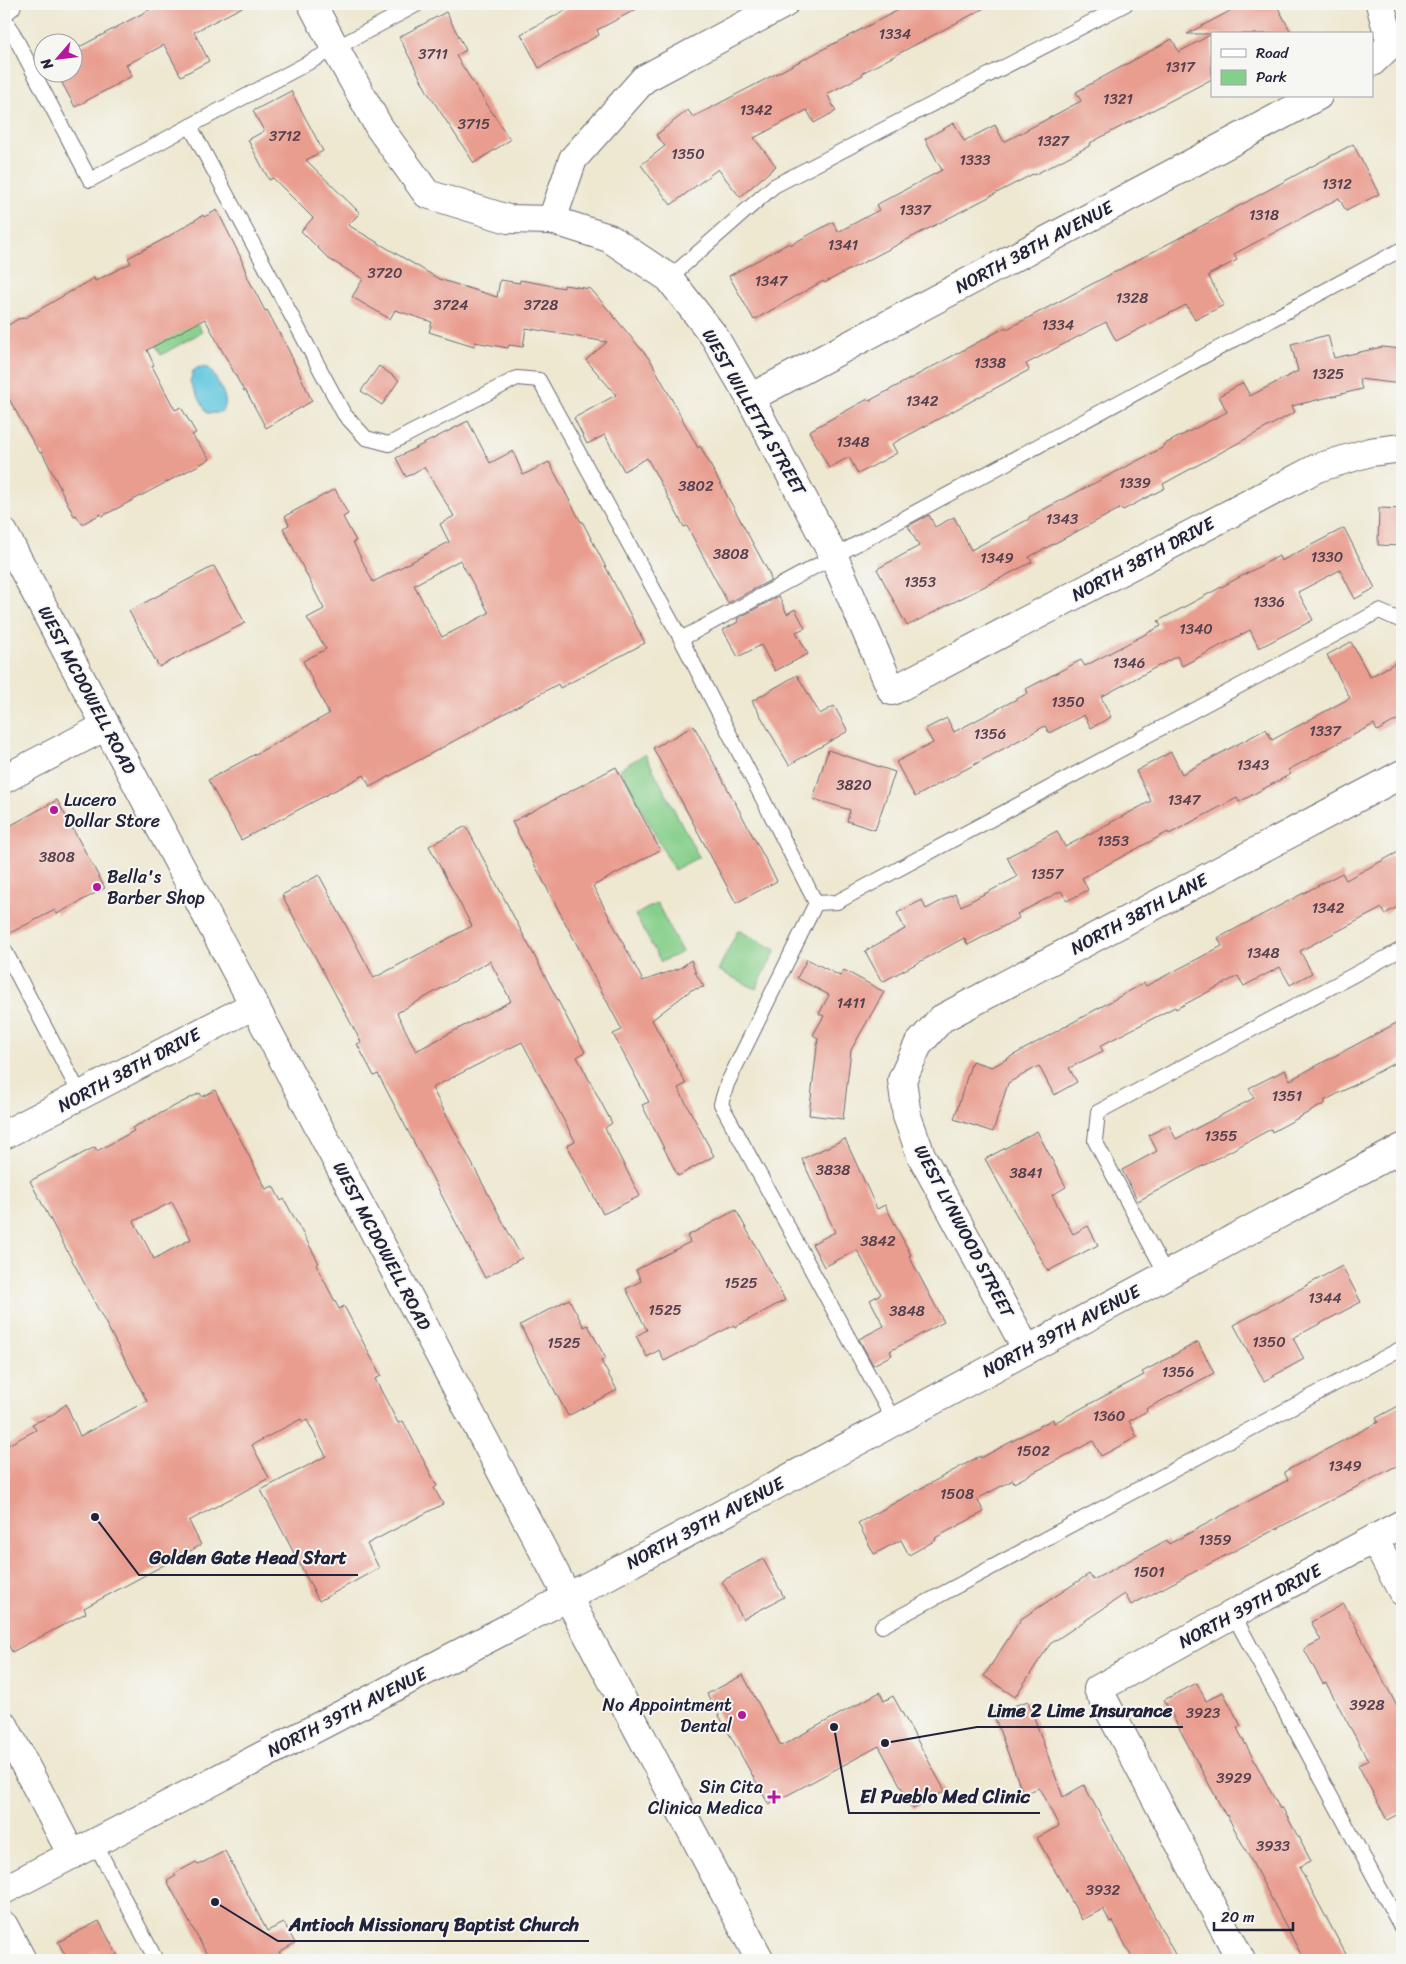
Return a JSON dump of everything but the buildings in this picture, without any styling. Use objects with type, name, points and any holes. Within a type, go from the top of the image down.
[{"type":"street","name":"WEST WILLETTA STREET","points":[[312,4],[379,127],[427,194],[508,219],[552,220],[609,238],[669,278],[714,336],[750,398],[834,557],[892,691]]},
{"type":"street","points":[[552,220],[573,159],[644,79],[784,4]]},
{"type":"street","points":[[1380,4],[1382,53]]},
{"type":"street","name":"NORTH 38TH AVENUE","points":[[750,398],[1314,98]]},
{"type":"street","name":"NORTH 38TH DRIVE","points":[[892,691],[1317,468],[1370,452],[1402,448]]},
{"type":"street","name":"WEST MCDOWELL ROAD","points":[[4,533],[760,1960]]},
{"type":"street","points":[[4,779],[106,726]]},
{"type":"street","name":"NORTH 38TH LANE","points":[[902,1080],[918,1045],[941,1019],[1402,774]]},
{"type":"street","name":"NORTH 38TH DRIVE","points":[[4,1135],[254,1005]]},
{"type":"street","name":"WEST LYNWOOD STREET","points":[[902,1080],[907,1116],[921,1155],[1027,1350]]},
{"type":"street","name":"NORTH 39TH AVENUE","points":[[4,1890],[568,1597],[1402,1148]]},
{"type":"street","name":"NORTH 39TH DRIVE","points":[[1242,1960],[1098,1688],[1232,1614],[1402,1524]]},
{"type":"street","points":[[1374,1539],[1402,1591]]},
{"type":"street","points":[[4,1726],[84,1849]]},
{"type":"street","points":[[4,1926],[22,1960]]},
{"type":"lane","points":[[4,16],[90,180],[418,4]]},
{"type":"lane","points":[[669,278],[774,186],[1126,4]]},
{"type":"lane","points":[[190,126],[344,414],[366,438],[389,444],[517,378],[539,380],[681,639],[816,903]]},
{"type":"lane","points":[[681,639],[1402,249]]},
{"type":"lane","points":[[816,903],[837,902],[1379,611],[1402,621]]},
{"type":"lane","points":[[816,903],[727,1084],[721,1104],[894,1421]]},
{"type":"lane","points":[[1166,1274],[1094,1141],[1098,1112],[1402,949]]},
{"type":"lane","points":[[4,952],[80,1096]]},
{"type":"lane","points":[[882,1626],[1402,1348]]},
{"type":"lane","points":[[1232,1614],[1402,1930]]},
{"type":"lane","points":[[84,1849],[156,1960]]},
{"type":"green space","points":[[190,312],[202,332],[161,355],[148,330]]},
{"type":"green space","points":[[645,754],[699,857],[674,870],[620,769]]},
{"type":"green space","points":[[657,903],[682,952],[661,962],[635,915]]},
{"type":"green space","points":[[738,930],[776,950],[756,989],[718,970]]},
{"type":"water","points":[[199,367],[209,368],[222,389],[225,404],[218,413],[207,413],[190,382],[193,371]]},
{"type":"place","name":"Lucero Dollar Store","points":[[54,810]]},
{"type":"place","name":"Bella's Barber Shop","points":[[97,887]]},
{"type":"place","name":"Golden Gate Head Start","points":[[95,1517]]},
{"type":"place","name":"No Appointment Dental","points":[[742,1715]]},
{"type":"place","name":"El Pueblo Med Clinic","points":[[834,1727]]},
{"type":"place","name":"Lime 2 Lime Insurance","points":[[885,1743]]},
{"type":"place","name":"Sin Cita Clinica Medica","points":[[774,1797]]},
{"type":"place","name":"Antioch Missionary Baptist Church","points":[[215,1902]]}]
